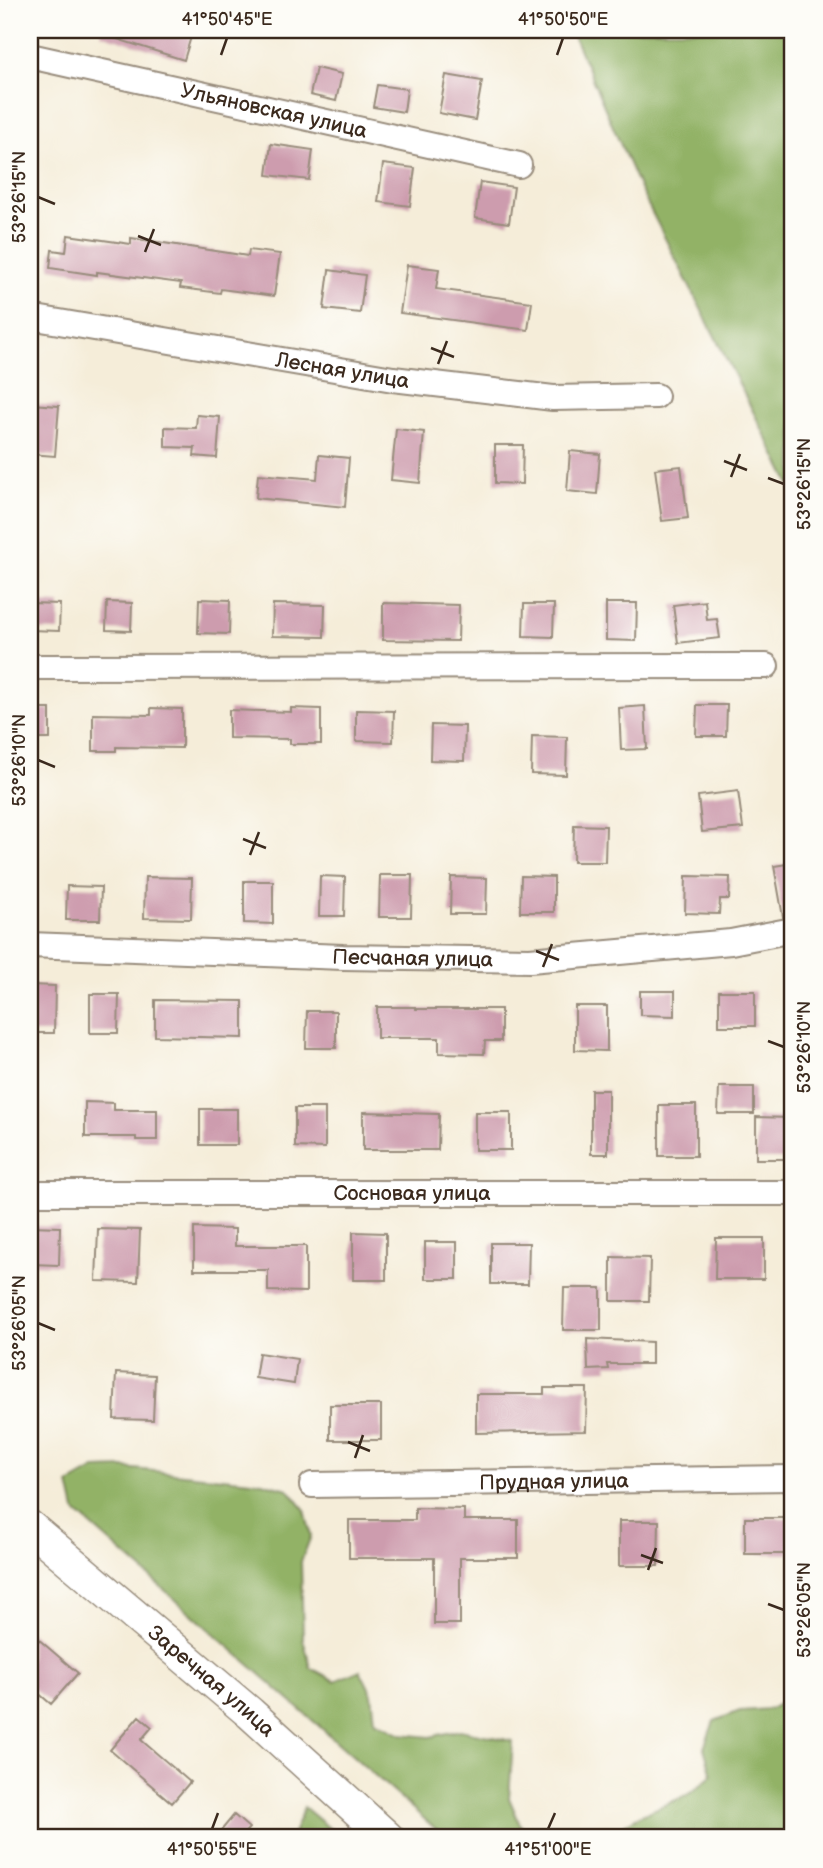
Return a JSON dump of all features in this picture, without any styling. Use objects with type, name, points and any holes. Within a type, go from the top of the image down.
[{"type":"main road","name":"Заречная улица","points":[[30,1527],[250,1713],[388,1838]]},
{"type":"street","name":"Ульяновская улица","points":[[30,57],[519,165]]},
{"type":"street","name":"Лесная улица","points":[[30,317],[393,379],[553,398],[656,396]]},
{"type":"street","points":[[30,667],[766,666]]},
{"type":"street","name":"Песчаная улица","points":[[30,945],[343,957],[530,960],[731,942],[793,930]]},
{"type":"street","name":"Сосновая улица","points":[[30,1193],[793,1193]]},
{"type":"street","name":"Прудная улица","points":[[312,1485],[793,1478]]},
{"type":"green space","points":[[571,30],[793,30],[793,490],[640,189]]},
{"type":"green space","points":[[124,1468],[262,1482],[288,1489],[305,1510],[311,1536],[301,1562],[303,1639],[311,1668],[335,1681],[360,1670],[372,1694],[375,1721],[401,1734],[430,1737],[460,1730],[513,1741],[509,1798],[528,1838],[446,1838],[75,1511],[69,1484],[95,1469]]},
{"type":"green space","points":[[793,1696],[793,1838],[612,1838],[624,1825],[689,1794],[712,1775],[704,1748],[714,1721],[740,1711],[770,1709]]},
{"type":"green space","points":[[304,1807],[341,1838],[291,1838]]},
{"type":"building","points":[[102,30],[193,30],[184,60],[101,34]]},
{"type":"building","points":[[316,68],[342,74],[336,101],[310,95]]},
{"type":"building","points":[[446,75],[482,81],[475,120],[439,113]]},
{"type":"building","points":[[377,85],[407,89],[404,112],[373,107]]},
{"type":"building","points":[[271,144],[313,150],[309,180],[267,175]]},
{"type":"building","points":[[383,164],[415,168],[410,206],[378,202]]},
{"type":"building","points":[[480,182],[514,187],[509,223],[475,218]]},
{"type":"building","points":[[68,235],[131,244],[131,238],[248,256],[249,250],[280,254],[274,296],[221,289],[220,293],[180,288],[181,283],[50,268],[52,250],[66,252]]},
{"type":"building","points":[[407,265],[439,269],[436,289],[532,302],[528,330],[400,313]]},
{"type":"building","points":[[329,270],[365,275],[360,313],[324,309]]},
{"type":"building","points":[[30,404],[59,406],[55,456],[30,454]]},
{"type":"building","points":[[197,415],[220,417],[217,458],[194,456],[195,448],[165,447],[165,427],[196,428]]},
{"type":"building","points":[[396,429],[424,432],[420,483],[391,480]]},
{"type":"building","points":[[495,445],[523,445],[522,484],[495,483]]},
{"type":"building","points":[[570,451],[600,454],[597,494],[567,491]]},
{"type":"building","points":[[319,455],[349,458],[345,507],[256,498],[258,474],[317,479]]},
{"type":"building","points":[[681,466],[688,518],[662,521],[655,469]]},
{"type":"building","points":[[199,599],[230,600],[229,634],[198,633]]},
{"type":"building","points":[[705,601],[707,620],[717,619],[720,638],[678,643],[673,605]]},
{"type":"building","points":[[107,602],[132,603],[131,631],[106,630]]},
{"type":"building","points":[[30,603],[60,604],[59,631],[30,630]]},
{"type":"building","points":[[383,603],[459,605],[458,641],[383,640]]},
{"type":"building","points":[[606,603],[637,603],[636,641],[606,640]]},
{"type":"building","points":[[273,604],[325,605],[324,637],[272,636]]},
{"type":"building","points":[[524,604],[554,604],[553,637],[523,636]]},
{"type":"building","points":[[697,705],[727,705],[726,736],[696,736]]},
{"type":"building","points":[[645,706],[647,749],[621,750],[619,708]]},
{"type":"building","points":[[151,708],[182,709],[182,748],[116,747],[116,751],[93,751],[93,714],[151,715]]},
{"type":"building","points":[[291,708],[321,709],[321,744],[290,744],[290,739],[229,738],[229,710],[291,712]]},
{"type":"building","points":[[30,709],[50,709],[50,739],[30,739]]},
{"type":"building","points":[[356,710],[394,711],[393,742],[356,741]]},
{"type":"building","points":[[431,725],[465,726],[464,761],[430,760]]},
{"type":"building","points":[[532,736],[567,737],[566,775],[531,774]]},
{"type":"building","points":[[738,791],[743,828],[702,832],[698,796]]},
{"type":"building","points":[[574,825],[606,826],[605,862],[573,862]]},
{"type":"building","points":[[793,863],[793,916],[783,917],[774,866]]},
{"type":"building","points":[[380,875],[412,875],[411,917],[379,917]]},
{"type":"building","points":[[320,876],[345,877],[344,916],[319,916]]},
{"type":"building","points":[[521,876],[554,877],[554,912],[520,912]]},
{"type":"building","points":[[686,876],[730,877],[729,899],[720,899],[719,914],[685,913]]},
{"type":"building","points":[[145,877],[192,878],[191,919],[144,918]]},
{"type":"building","points":[[451,877],[487,878],[486,914],[450,914]]},
{"type":"building","points":[[244,881],[273,881],[273,924],[244,923]]},
{"type":"building","points":[[67,886],[101,887],[100,920],[66,920]]},
{"type":"building","points":[[30,985],[55,986],[54,1033],[30,1033]]},
{"type":"building","points":[[640,991],[675,991],[675,1016],[640,1015]]},
{"type":"building","points":[[719,991],[755,991],[755,1026],[719,1026]]},
{"type":"building","points":[[90,994],[119,994],[118,1033],[90,1033]]},
{"type":"building","points":[[155,1000],[243,1001],[243,1038],[155,1036]]},
{"type":"building","points":[[575,1006],[607,1006],[607,1051],[575,1050]]},
{"type":"building","points":[[377,1007],[501,1009],[501,1041],[485,1041],[484,1054],[439,1053],[439,1038],[377,1038]]},
{"type":"building","points":[[307,1011],[336,1011],[336,1048],[306,1048]]},
{"type":"building","points":[[719,1087],[754,1087],[754,1114],[718,1114]]},
{"type":"building","points":[[591,1090],[608,1090],[608,1154],[591,1154]]},
{"type":"building","points":[[85,1102],[114,1103],[114,1110],[157,1110],[157,1140],[136,1140],[136,1137],[85,1137]]},
{"type":"building","points":[[659,1105],[696,1105],[696,1156],[659,1156]]},
{"type":"building","points":[[295,1108],[325,1108],[325,1148],[295,1147]]},
{"type":"building","points":[[200,1109],[237,1109],[237,1145],[200,1145]]},
{"type":"building","points":[[363,1112],[439,1114],[438,1150],[363,1150]]},
{"type":"building","points":[[475,1112],[511,1112],[511,1150],[475,1150]]},
{"type":"building","points":[[756,1117],[790,1118],[789,1159],[756,1159]]},
{"type":"building","points":[[30,1226],[60,1227],[59,1265],[30,1264]]},
{"type":"building","points":[[194,1228],[235,1229],[235,1246],[306,1246],[306,1292],[268,1291],[268,1270],[194,1270]]},
{"type":"building","points":[[98,1229],[140,1230],[138,1282],[96,1281]]},
{"type":"building","points":[[353,1232],[386,1233],[386,1280],[353,1280]]},
{"type":"building","points":[[716,1238],[764,1238],[764,1279],[715,1279]]},
{"type":"building","points":[[425,1242],[457,1242],[457,1279],[425,1279]]},
{"type":"building","points":[[491,1243],[529,1243],[528,1284],[491,1284]]},
{"type":"building","points":[[611,1257],[650,1258],[649,1301],[611,1301]]},
{"type":"building","points":[[564,1288],[601,1288],[601,1330],[563,1330]]},
{"type":"building","points":[[587,1339],[652,1342],[652,1364],[607,1364],[608,1369],[588,1370]]},
{"type":"building","points":[[259,1353],[297,1359],[294,1384],[255,1378]]},
{"type":"building","points":[[116,1373],[155,1375],[153,1420],[114,1419]]},
{"type":"building","points":[[544,1388],[587,1388],[586,1431],[476,1433],[476,1394],[544,1394]]},
{"type":"building","points":[[330,1405],[381,1405],[381,1440],[330,1440]]},
{"type":"building","points":[[415,1508],[464,1509],[464,1520],[518,1520],[518,1558],[460,1558],[460,1624],[434,1624],[434,1558],[349,1558],[349,1520],[415,1520]]},
{"type":"building","points":[[745,1518],[788,1518],[789,1554],[745,1554]]},
{"type":"building","points":[[619,1521],[659,1521],[658,1566],[619,1566]]},
{"type":"building","points":[[30,1632],[78,1673],[51,1704],[30,1686]]},
{"type":"building","points":[[139,1716],[152,1727],[141,1740],[190,1782],[172,1803],[110,1750]]},
{"type":"building","points":[[234,1815],[249,1828],[240,1838],[215,1838]]}]
